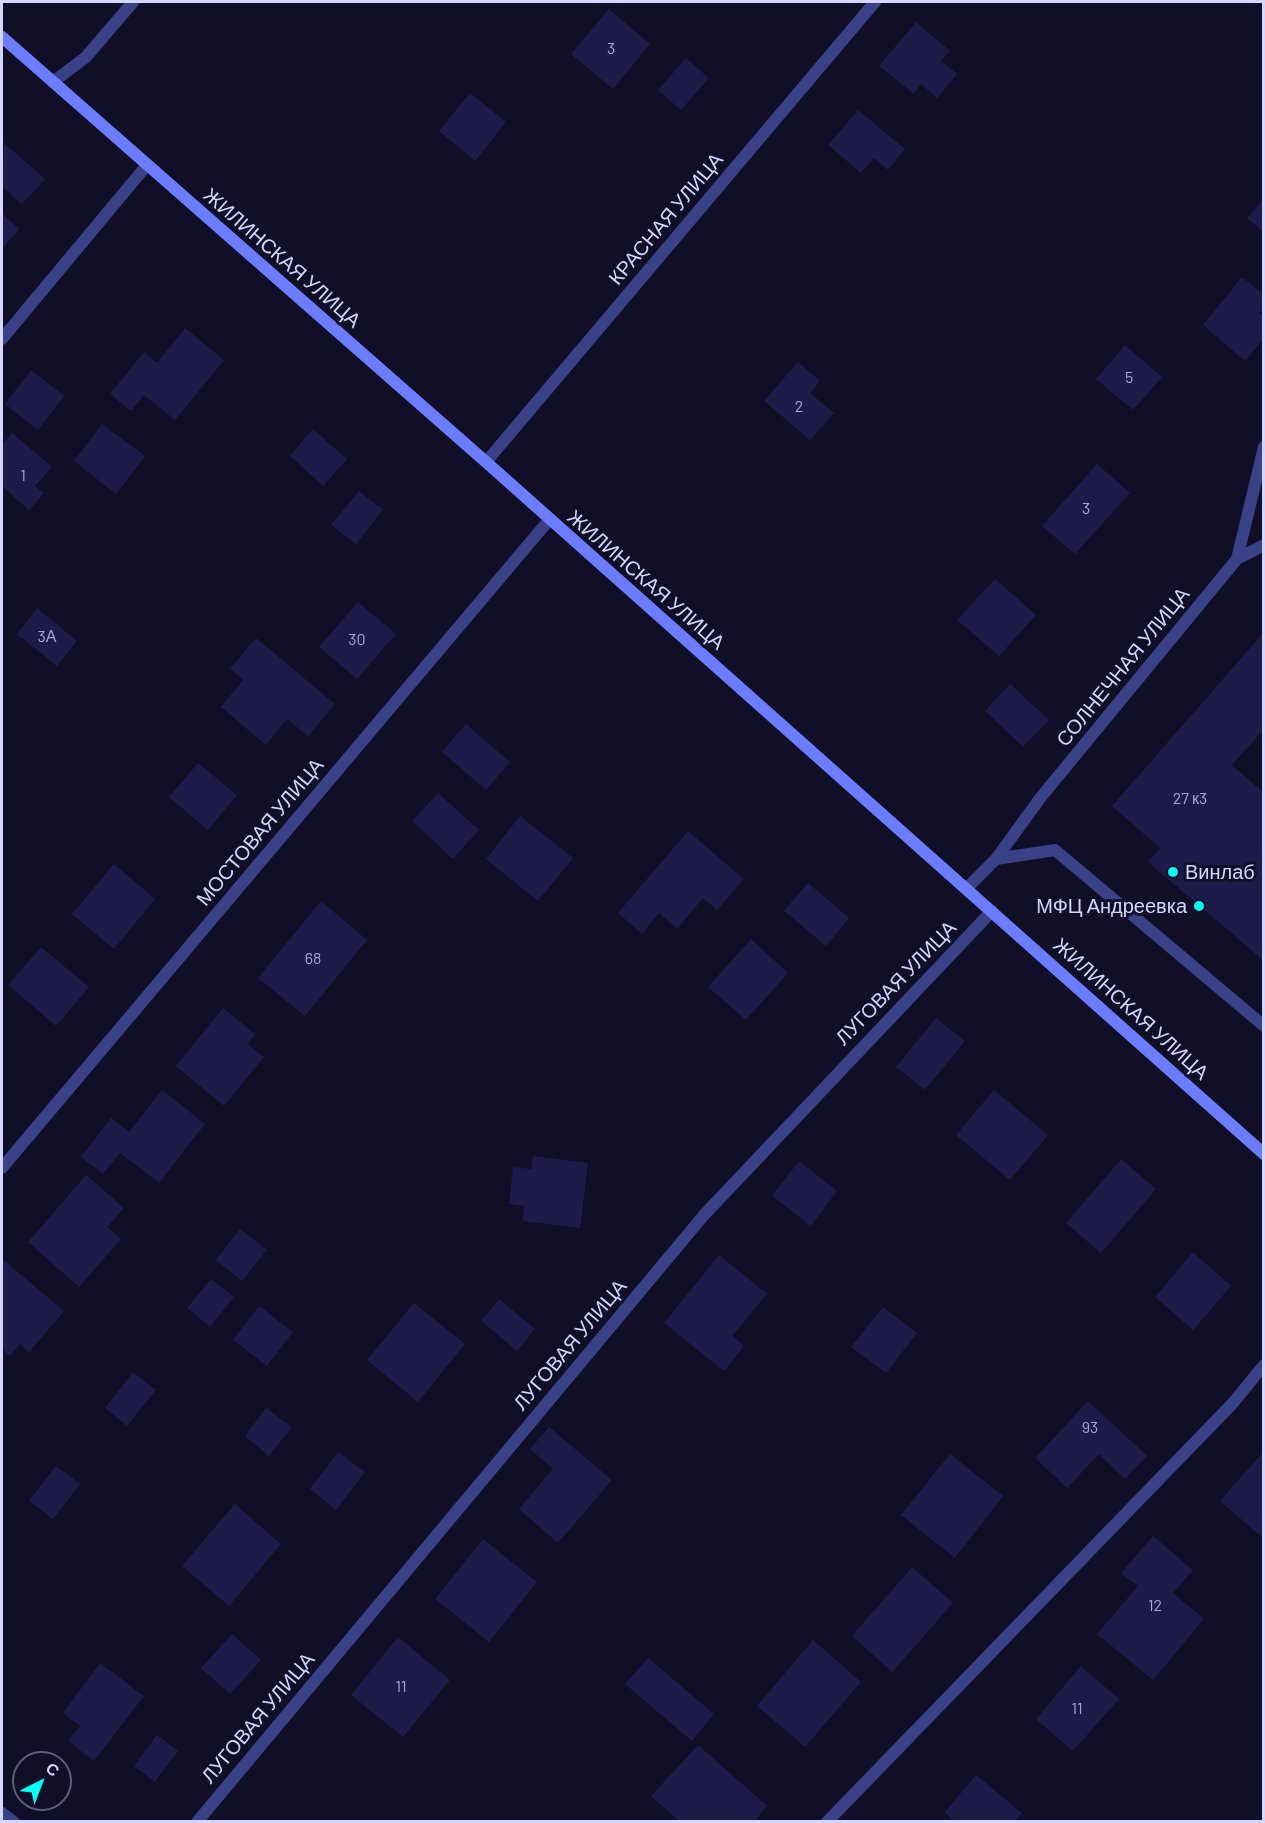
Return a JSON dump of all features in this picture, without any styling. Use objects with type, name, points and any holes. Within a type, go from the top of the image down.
[{"type":"main road","name":"ЖИЛИНСКАЯ УЛИЦА","points":[[2,37],[967,888],[1263,1154]]},
{"type":"street","points":[[53,82],[86,57],[133,2]]},
{"type":"street","name":"КРАСНАЯ УЛИЦА","points":[[486,462],[875,2]]},
{"type":"street","points":[[2,339],[147,165]]},
{"type":"street","name":"СОЛНЕЧНАЯ УЛИЦА","points":[[967,888],[996,859],[1041,797],[1237,559],[1263,447]]},
{"type":"street","name":"МОСТОВАЯ УЛИЦА","points":[[2,1168],[549,520]]},
{"type":"street","points":[[1237,559],[1263,545]]},
{"type":"street","points":[[996,859],[1055,850],[1263,1026]]},
{"type":"street","name":"ЛУГОВАЯ УЛИЦА","points":[[197,1821],[704,1215],[992,911]]},
{"type":"street","points":[[827,1821],[1233,1402],[1263,1365]]},
{"type":"street","points":[[2,1813],[14,1821]]},
{"type":"building","points":[[609,9],[650,44],[613,89],[571,54]]},
{"type":"building","points":[[916,22],[950,51],[941,61],[957,74],[937,98],[921,84],[914,94],[879,66]]},
{"type":"building","points":[[686,58],[709,78],[681,110],[658,90]]},
{"type":"building","points":[[470,93],[506,122],[475,161],[439,131]]},
{"type":"building","points":[[858,110],[905,149],[888,170],[874,158],[861,173],[828,145]]},
{"type":"building","points":[[4,143],[45,179],[22,204],[2,187]]},
{"type":"building","points":[[1264,199],[1264,232],[1247,218]]},
{"type":"building","points":[[2,213],[19,229],[2,249]]},
{"type":"building","points":[[1242,277],[1264,295],[1264,308],[1259,313],[1264,316],[1264,338],[1245,361],[1203,325]]},
{"type":"building","points":[[185,328],[224,360],[175,420],[144,395],[131,411],[110,394],[144,352],[157,363]]},
{"type":"building","points":[[1125,345],[1162,377],[1133,410],[1096,379]]},
{"type":"building","points":[[798,362],[820,381],[810,393],[834,413],[810,440],[764,401]]},
{"type":"building","points":[[31,370],[64,396],[38,430],[5,404]]},
{"type":"building","points":[[102,424],[145,456],[116,494],[74,461]]},
{"type":"building","points":[[313,429],[347,459],[323,486],[290,456]]},
{"type":"building","points":[[12,433],[52,467],[35,486],[44,493],[29,510],[2,486],[2,445]]},
{"type":"building","points":[[1097,464],[1130,493],[1075,554],[1042,526]]},
{"type":"building","points":[[359,491],[383,510],[356,544],[331,525]]},
{"type":"building","points":[[995,579],[1036,615],[999,656],[957,620]]},
{"type":"building","points":[[358,602],[396,634],[357,679],[319,647]]},
{"type":"building","points":[[37,608],[77,641],[57,666],[17,634]]},
{"type":"building","points":[[1264,632],[1264,729],[1232,765],[1264,793],[1264,961],[1148,862],[1160,848],[1112,806]]},
{"type":"building","points":[[256,638],[335,704],[308,736],[287,719],[266,745],[221,707],[243,680],[230,669]]},
{"type":"building","points":[[1010,684],[1049,720],[1023,747],[985,711]]},
{"type":"building","points":[[466,724],[510,762],[486,790],[442,752]]},
{"type":"building","points":[[198,763],[237,795],[208,830],[169,797]]},
{"type":"building","points":[[438,793],[479,830],[453,859],[412,821]]},
{"type":"building","points":[[520,816],[573,858],[538,901],[486,859]]},
{"type":"building","points":[[688,831],[744,879],[717,910],[703,898],[677,929],[659,913],[642,934],[618,913]]},
{"type":"building","points":[[114,864],[155,899],[114,949],[72,914]]},
{"type":"building","points":[[808,883],[849,918],[826,946],[784,911]]},
{"type":"building","points":[[321,901],[367,940],[305,1016],[258,978]]},
{"type":"building","points":[[751,939],[788,973],[746,1020],[708,987]]},
{"type":"building","points":[[41,947],[89,987],[56,1026],[8,985]]},
{"type":"building","points":[[223,1008],[255,1034],[248,1044],[264,1057],[224,1106],[176,1066]]},
{"type":"building","points":[[936,1018],[965,1041],[925,1090],[896,1067]]},
{"type":"building","points":[[162,1090],[205,1124],[159,1183],[120,1153],[103,1174],[81,1157],[111,1118],[129,1132]]},
{"type":"building","points":[[994,1090],[1048,1135],[1010,1180],[956,1135]]},
{"type":"building","points":[[533,1156],[588,1163],[580,1228],[523,1221],[524,1206],[509,1204],[513,1167],[531,1169]]},
{"type":"building","points":[[1121,1159],[1156,1189],[1101,1253],[1066,1223]]},
{"type":"building","points":[[799,1161],[837,1191],[811,1226],[772,1196]]},
{"type":"building","points":[[86,1175],[124,1208],[107,1227],[121,1239],[79,1287],[28,1242]]},
{"type":"building","points":[[240,1229],[267,1250],[242,1281],[216,1260]]},
{"type":"building","points":[[1193,1252],[1231,1286],[1193,1330],[1155,1297]]},
{"type":"building","points":[[719,1255],[767,1294],[732,1336],[744,1346],[724,1371],[664,1323]]},
{"type":"building","points":[[2,1259],[64,1311],[29,1352],[20,1344],[10,1356],[2,1349]]},
{"type":"building","points":[[211,1279],[234,1297],[210,1327],[187,1308]]},
{"type":"building","points":[[499,1299],[535,1329],[517,1351],[481,1321]]},
{"type":"building","points":[[414,1303],[465,1344],[418,1402],[367,1360]]},
{"type":"building","points":[[259,1306],[293,1332],[267,1366],[233,1340]]},
{"type":"building","points":[[883,1307],[917,1333],[886,1373],[851,1347]]},
{"type":"building","points":[[133,1372],[156,1390],[127,1426],[105,1408]]},
{"type":"building","points":[[1088,1401],[1147,1456],[1125,1479],[1099,1454],[1067,1488],[1035,1458]]},
{"type":"building","points":[[266,1408],[292,1427],[269,1456],[245,1436]]},
{"type":"building","points":[[549,1427],[612,1480],[558,1543],[519,1509],[553,1469],[530,1449]]},
{"type":"building","points":[[1264,1451],[1264,1539],[1220,1501]]},
{"type":"building","points":[[338,1452],[365,1472],[336,1510],[310,1489]]},
{"type":"building","points":[[950,1454],[1003,1496],[955,1558],[901,1515]]},
{"type":"building","points":[[56,1466],[80,1484],[53,1519],[29,1501]]},
{"type":"building","points":[[235,1504],[281,1544],[229,1606],[182,1566]]},
{"type":"building","points":[[1153,1536],[1193,1570],[1173,1593],[1204,1619],[1153,1680],[1097,1634],[1138,1586],[1121,1573]]},
{"type":"building","points":[[483,1539],[537,1582],[489,1642],[435,1599]]},
{"type":"building","points":[[912,1567],[953,1603],[892,1672],[852,1636]]},
{"type":"building","points":[[232,1634],[261,1660],[230,1694],[201,1668]]},
{"type":"building","points":[[398,1637],[450,1680],[403,1737],[351,1695]]},
{"type":"building","points":[[813,1640],[861,1682],[805,1747],[757,1706]]},
{"type":"building","points":[[648,1658],[714,1714],[692,1741],[625,1684]]},
{"type":"building","points":[[100,1663],[144,1696],[94,1761],[68,1741],[80,1726],[63,1713]]},
{"type":"building","points":[[1081,1666],[1119,1699],[1073,1751],[1036,1719]]},
{"type":"building","points":[[157,1735],[178,1751],[155,1782],[134,1766]]},
{"type":"building","points":[[698,1745],[767,1806],[754,1822],[680,1822],[651,1796]]},
{"type":"building","points":[[976,1775],[1022,1813],[1014,1822],[956,1822],[945,1812]]},
{"type":"place","name":"Винлаб","points":[[1173,872]]},
{"type":"place","name":"МФЦ Андреевка","points":[[1199,906]]}]
